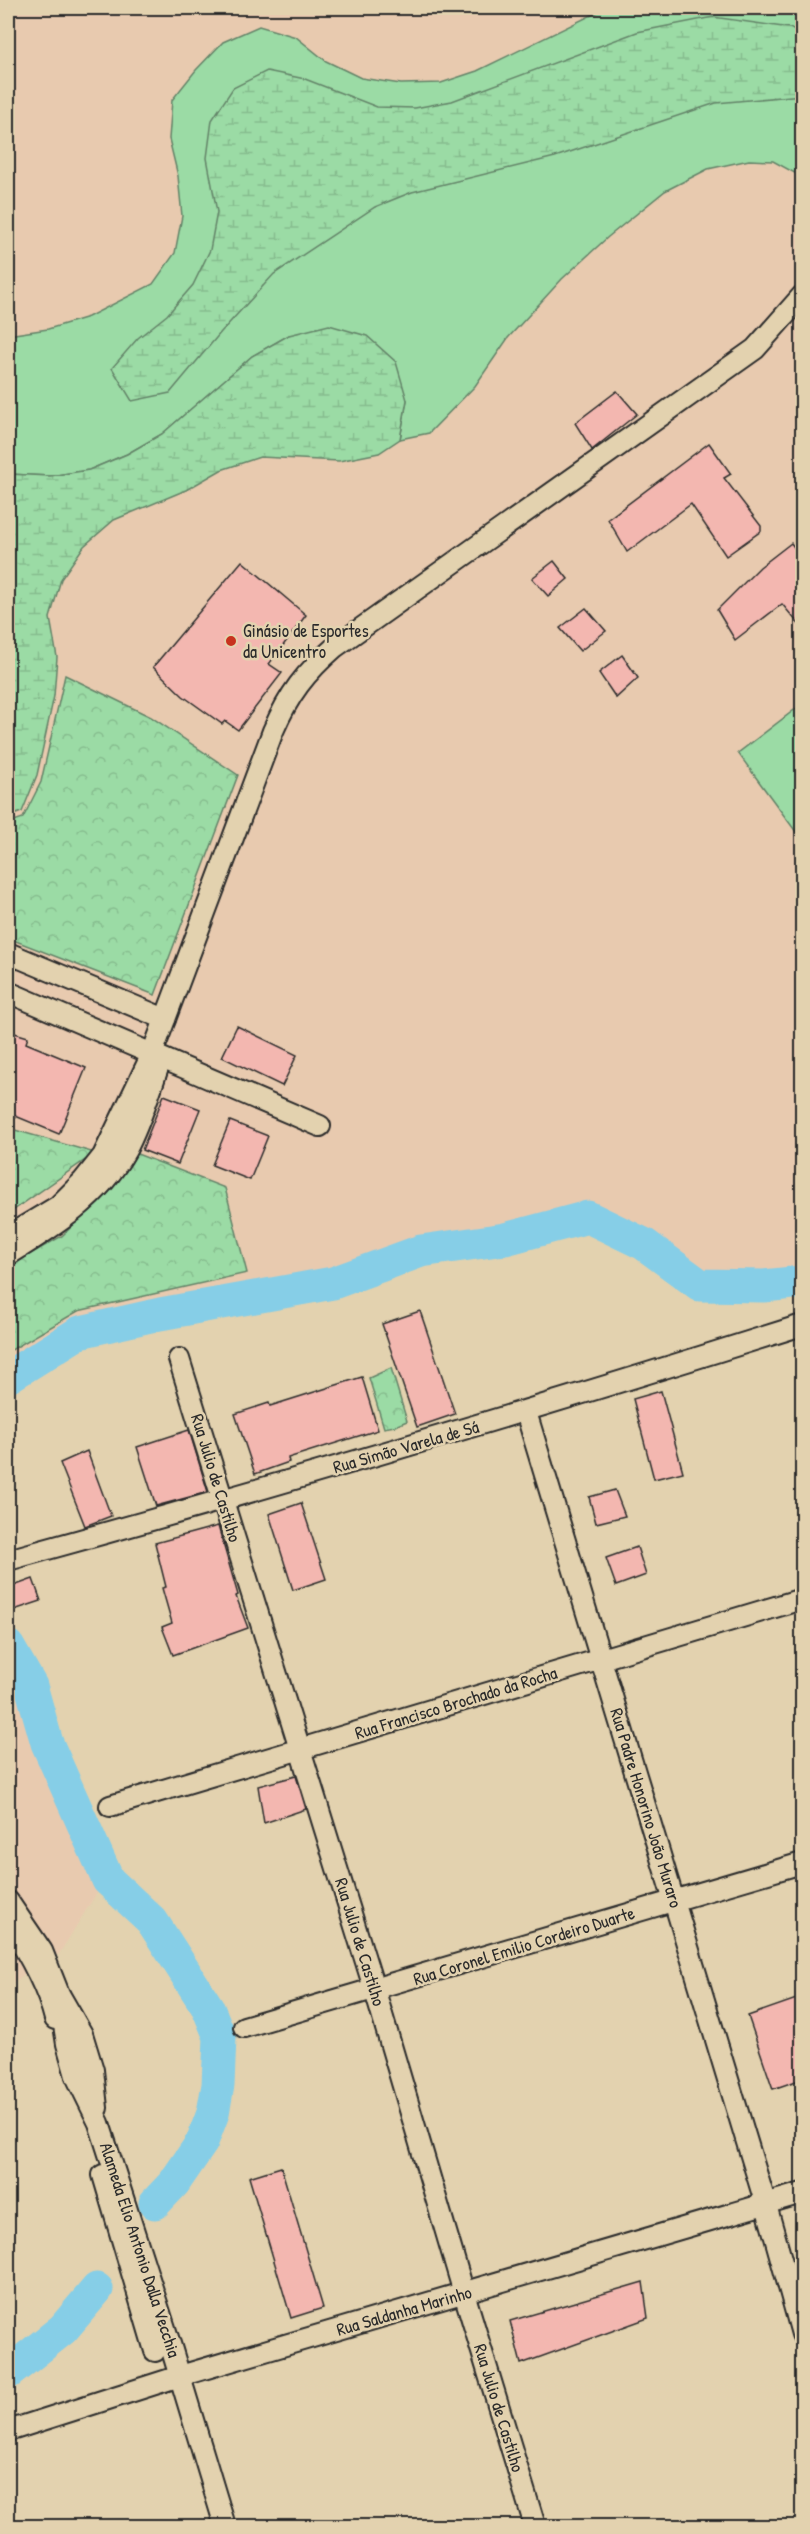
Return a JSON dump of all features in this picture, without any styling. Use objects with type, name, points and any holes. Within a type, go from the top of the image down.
[{"type":"street","points":[[8,1256],[73,1213],[105,1181],[127,1148],[157,1056],[165,1019],[273,731],[284,705],[299,682],[336,647],[755,349],[802,296]]},
{"type":"street","points":[[8,953],[165,1019]]},
{"type":"street","points":[[8,992],[320,1126]]},
{"type":"street","points":[[8,1236],[58,1206],[96,1165],[157,1056]]},
{"type":"street","name":"Rua Simão Varela de Sá","points":[[8,1560],[223,1501],[526,1412],[802,1325]]},
{"type":"street","name":"Rua Julio de Castilho","points":[[178,1359],[375,1990],[535,2526]]},
{"type":"street","name":"Rua Padre Honorino João Muraro","points":[[526,1412],[766,2205],[802,2334]]},
{"type":"street","name":"Rua Francisco Brochado da Rocha","points":[[110,1806],[802,1599]]},
{"type":"street","name":"Rua Coronel Emilio Cordeiro Duarte","points":[[244,2027],[802,1863]]},
{"type":"street","name":"Alameda Elio Antonio Dalla Vecchia","points":[[8,1901],[42,1951],[60,1994],[67,2044],[75,2076],[99,2123],[180,2376],[225,2526]]},
{"type":"street","points":[[8,1922],[21,1942],[51,2006],[69,2079],[91,2126],[111,2208],[154,2350]]},
{"type":"street","name":"Rua Saldanha Marinho","points":[[8,2431],[180,2376],[802,2193]]},
{"type":"shaded area","points":[[8,8],[802,8],[802,1273],[764,1277],[704,1276],[658,1242],[590,1209],[502,1229],[419,1239],[375,1259],[256,1290],[79,1330],[8,1373]]},
{"type":"shaded area","points":[[8,1658],[24,1687],[40,1747],[101,1886],[59,1954],[8,1985]]},
{"type":"green space","points":[[606,8],[788,8],[802,11],[802,177],[773,161],[749,160],[708,169],[665,191],[608,237],[562,279],[508,338],[475,386],[429,433],[400,439],[407,400],[289,335],[252,356],[162,434],[127,454],[89,470],[50,476],[8,474],[8,335],[48,329],[88,317],[153,284],[175,253],[182,216],[178,176],[169,139],[172,100],[223,42],[259,26],[296,37],[326,61],[361,78],[401,84],[441,83],[477,71]]},
{"type":"green space","points":[[713,17],[790,28],[802,35],[802,95],[716,103],[555,157],[412,192],[375,207],[274,274],[170,393],[132,401],[112,368],[138,338],[167,315],[193,285],[210,250],[217,212],[207,158],[212,120],[233,88],[267,71],[305,79],[377,107],[415,108],[452,101],[637,32]]},
{"type":"green space","points":[[329,325],[367,336],[396,362],[407,400],[400,439],[379,453],[339,461],[260,457],[221,470],[186,490],[114,520],[84,546],[61,579],[50,618],[57,657],[54,696],[37,775],[22,812],[8,817],[8,474],[50,476],[89,470],[127,454],[162,434],[252,356],[289,335]]},
{"type":"green space","points":[[65,675],[151,717],[238,775],[155,995],[8,938],[8,823],[23,818],[41,782]]},
{"type":"green space","points":[[802,704],[802,840],[738,753]]},
{"type":"green space","points":[[8,1128],[95,1153],[8,1214]]},
{"type":"green space","points":[[132,1152],[225,1188],[247,1273],[78,1311],[8,1352],[8,1267],[62,1236],[110,1189]]},
{"type":"green space","points":[[391,1368],[407,1421],[384,1428],[369,1378]]},
{"type":"building","points":[[617,391],[637,414],[592,450],[575,423]]},
{"type":"building","points":[[709,443],[731,474],[724,478],[761,526],[761,531],[726,556],[691,504],[627,552],[608,519]]},
{"type":"building","points":[[791,543],[802,558],[802,628],[782,604],[735,640],[717,610],[760,567]]},
{"type":"building","name":"Ginásio de Esportes da Unicentro","points":[[242,561],[306,615],[269,664],[282,673],[238,730],[225,721],[222,724],[183,696],[153,667]]},
{"type":"building","points":[[554,561],[568,579],[548,596],[532,578]]},
{"type":"building","points":[[586,608],[606,631],[580,651],[560,628]]},
{"type":"building","points":[[622,655],[638,678],[616,698],[599,673]]},
{"type":"building","points":[[237,1026],[297,1055],[282,1086],[222,1057]]},
{"type":"building","points":[[8,1031],[28,1037],[26,1043],[86,1068],[59,1134],[8,1113]]},
{"type":"building","points":[[164,1095],[200,1109],[178,1164],[142,1150]]},
{"type":"building","points":[[230,1121],[268,1136],[250,1180],[212,1165]]},
{"type":"building","points":[[420,1311],[455,1414],[417,1427],[382,1324]]},
{"type":"building","points":[[362,1377],[378,1430],[288,1458],[289,1462],[255,1474],[235,1414],[269,1403],[270,1406]]},
{"type":"building","points":[[661,1391],[683,1472],[654,1479],[633,1399]]},
{"type":"building","points":[[189,1430],[208,1492],[156,1506],[137,1447]]},
{"type":"building","points":[[87,1451],[111,1516],[85,1526],[60,1463]]},
{"type":"building","points":[[615,1490],[625,1516],[596,1523],[589,1497]]},
{"type":"building","points":[[301,1503],[326,1579],[293,1590],[269,1514]]},
{"type":"building","points":[[218,1526],[238,1595],[236,1596],[248,1628],[173,1655],[162,1627],[172,1623],[162,1588],[166,1587],[155,1543]]},
{"type":"building","points":[[637,1547],[646,1575],[616,1586],[606,1558]]},
{"type":"building","points":[[33,1579],[41,1601],[8,1612],[8,1588]]},
{"type":"building","points":[[296,1776],[306,1809],[264,1823],[258,1786]]},
{"type":"building","points":[[802,1997],[802,2079],[773,2089],[748,2016]]},
{"type":"building","points":[[281,2167],[323,2308],[291,2318],[249,2177]]},
{"type":"building","points":[[643,2282],[648,2318],[521,2364],[510,2321]]},
{"type":"waterway","points":[[8,1377],[80,1332],[160,1314],[333,1283],[421,1251],[505,1239],[588,1217],[644,1244],[700,1285],[764,1286],[802,1282]]},
{"type":"waterway","points":[[8,1646],[31,1686],[47,1743],[108,1880],[152,1921],[208,2008],[220,2037],[218,2085],[213,2113],[202,2142],[174,2183],[155,2203]]},
{"type":"waterway","points":[[8,2373],[63,2329],[97,2289]]},
{"type":"place","name":"Ginásio de Esportes da Unicentro","points":[[231,641]]}]
